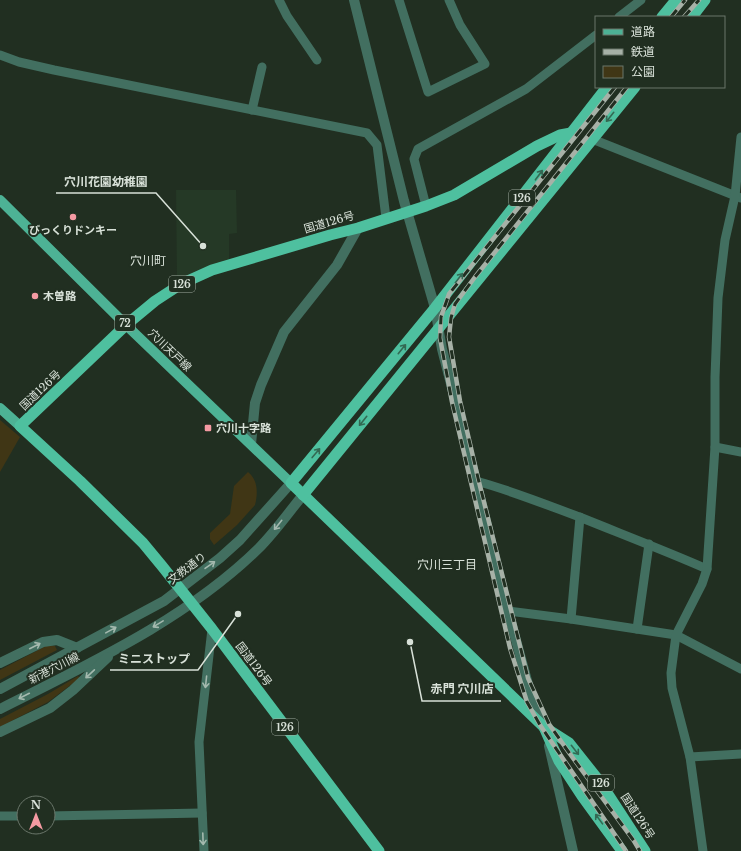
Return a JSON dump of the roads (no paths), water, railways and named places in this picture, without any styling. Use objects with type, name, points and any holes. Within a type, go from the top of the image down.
[{"type":"highway","points":[[663,16],[676,0]]},
{"type":"highway","points":[[693,16],[705,0]]},
{"type":"highway","name":"126","points":[[291,483],[435,308],[606,88]]},
{"type":"highway","name":"126","points":[[303,494],[439,326],[516,234],[633,88]]},
{"type":"highway","name":"国道126号","points":[[379,851],[212,629],[143,543],[80,481],[20,426],[126,325],[155,301],[181,284],[212,270],[330,234],[358,228],[426,206],[454,195],[503,168],[537,146],[560,135],[571,133]]},
{"type":"highway","name":"国道126号","points":[[291,483],[544,727],[569,742],[600,782],[645,851]]},
{"type":"highway","name":"国道126号","points":[[544,727],[559,761],[582,796],[622,851]]},
{"type":"main road","name":"穴川天戸線","points":[[0,200],[126,325],[291,483]]},
{"type":"main road","points":[[0,408],[20,426]]},
{"type":"street","points":[[279,0],[287,16],[317,60]]},
{"type":"street","points":[[354,0],[404,201],[435,308],[442,349],[508,611],[532,699],[544,727],[549,745],[572,851]]},
{"type":"street","points":[[399,0],[428,92],[485,64],[460,25],[449,0]]},
{"type":"street","points":[[620,16],[641,0]]},
{"type":"street","points":[[426,206],[414,159],[418,149],[526,89],[595,36]]},
{"type":"street","points":[[0,55],[19,62],[54,70],[367,134],[377,145],[386,218]]},
{"type":"street","points":[[252,110],[262,67]]},
{"type":"street","points":[[703,851],[690,757],[672,688],[671,673],[676,635],[702,584],[707,569],[714,447],[718,298],[725,240],[738,197],[741,137]]},
{"type":"street","points":[[592,139],[738,197]]},
{"type":"street","points":[[251,444],[255,403],[260,385],[284,332],[337,265],[358,228]]},
{"type":"street","points":[[714,447],[741,452]]},
{"type":"street","points":[[476,481],[506,489],[580,517],[650,544],[707,569]]},
{"type":"street","name":"文教通り","points":[[77,648],[164,601],[220,558],[240,540],[291,483]]},
{"type":"street","points":[[0,732],[50,708],[73,690],[118,648],[191,604],[236,569],[260,547],[303,494]]},
{"type":"street","points":[[572,619],[580,517]]},
{"type":"street","points":[[637,629],[650,544]]},
{"type":"street","points":[[508,611],[676,635],[741,669]]},
{"type":"street","points":[[204,851],[200,742],[212,629]]},
{"type":"street","points":[[0,664],[43,642],[57,640],[77,648]]},
{"type":"street","name":"新港穴川線","points":[[0,689],[77,648]]},
{"type":"street","name":"新港穴川線","points":[[0,709],[118,648]]},
{"type":"street","points":[[690,757],[741,754]]},
{"type":"street","points":[[56,816],[202,813]]},
{"type":"street","points":[[0,816],[16,816]]},
{"type":"railway","points":[[672,16],[685,0]]},
{"type":"railway","points":[[685,16],[699,0]]},
{"type":"railway","points":[[614,88],[449,294],[441,317],[440,338],[452,402],[510,648],[527,702],[540,725],[626,851]]},
{"type":"railway","points":[[626,88],[455,304],[451,318],[449,337],[460,401],[528,678],[549,724],[640,851]]},
{"type":"place","name":"びっくりドンキー","points":[[73,217]]},
{"type":"place","name":"穴川花園幼稚園","points":[[203,246]]},
{"type":"place","name":"木曽路","points":[[35,296]]},
{"type":"place","name":"穴川十字路","points":[[208,428]]},
{"type":"place","name":"ミニストップ","points":[[238,614]]},
{"type":"place","name":"赤門 穴川店","points":[[410,642]]},
{"type":"district","name":"穴川町","points":[[148,260]]},
{"type":"district","name":"穴川三丁目","points":[[447,564]]}]
